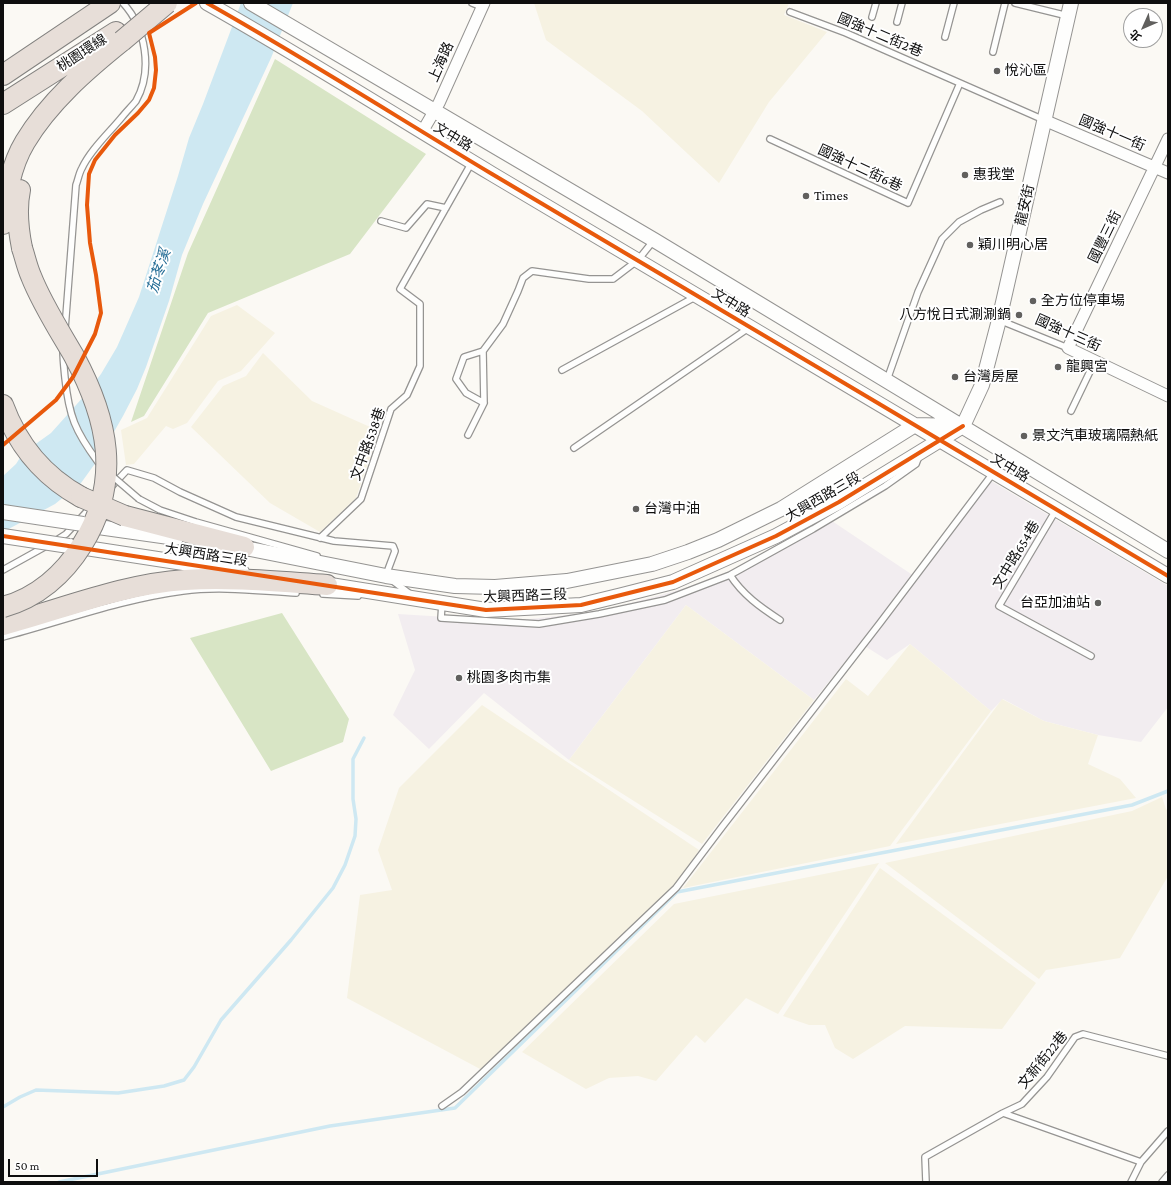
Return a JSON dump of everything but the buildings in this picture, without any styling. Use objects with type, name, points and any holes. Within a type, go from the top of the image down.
[{"type":"highway","name":"桃園環線","points":[[3,75],[110,3]]},
{"type":"highway","name":"桃園環線","points":[[3,104],[118,36],[160,3]]},
{"type":"highway","points":[[3,224],[6,194],[16,161],[24,143],[55,102],[118,36],[167,3]]},
{"type":"highway","points":[[3,66],[89,16]]},
{"type":"highway","points":[[3,607],[28,597],[48,585],[76,555],[87,537],[98,513],[104,492],[106,476],[107,454],[97,406],[74,358],[31,276],[18,230],[19,195],[22,178],[34,139],[55,102]]},
{"type":"highway","points":[[3,405],[14,430],[32,458],[65,488],[81,498],[125,516],[244,547]]},
{"type":"highway","points":[[3,625],[120,591],[185,580],[224,580],[322,589]]},
{"type":"street","name":"文中路","points":[[207,3],[284,47],[472,162],[1168,576]]},
{"type":"street","name":"文中路","points":[[251,3],[654,240],[1168,551]]},
{"type":"street","name":"上海路","points":[[422,132],[435,111],[479,4]]},
{"type":"street","name":"龍安街","points":[[963,426],[982,385],[999,320],[1070,9]]},
{"type":"street","points":[[255,31],[265,11]]},
{"type":"street","name":"國強十一街","points":[[1044,120],[1168,173]]},
{"type":"street","name":"國豐三街","points":[[1068,348],[1168,139]]},
{"type":"street","name":"國強十三街","points":[[1068,348],[1168,396]]},
{"type":"street","points":[[915,425],[963,426]]},
{"type":"street","name":"大興西路三段","points":[[3,512],[244,547],[386,576],[455,586],[495,588],[567,581],[652,564],[688,552],[718,540],[781,509],[915,425]]},
{"type":"street","name":"大興西路三段","points":[[3,536],[322,589],[416,599],[486,610],[581,605],[673,582],[776,536],[839,502],[963,426]]},
{"type":"lane","points":[[123,3],[140,31],[145,46],[144,80],[136,101],[92,153],[82,168],[76,185],[63,355],[68,399],[73,422],[83,442],[98,462],[115,479],[140,499],[160,510],[196,522],[386,576],[416,599]]},
{"type":"lane","points":[[872,17],[876,3]]},
{"type":"lane","points":[[897,22],[902,3]]},
{"type":"lane","points":[[945,37],[954,3]]},
{"type":"lane","points":[[993,52],[1005,3]]},
{"type":"lane","points":[[1014,3],[1070,9]]},
{"type":"lane","name":"國強十二街2巷","points":[[790,12],[846,33],[1044,120]]},
{"type":"lane","name":"國強十二街6巷","points":[[770,139],[908,203],[960,83]]},
{"type":"lane","name":"文中路538巷","points":[[320,538],[361,499],[391,409],[407,395],[420,366],[420,304],[400,289],[472,162]]},
{"type":"lane","points":[[887,381],[918,292],[942,239],[958,222],[1000,202]]},
{"type":"lane","points":[[381,221],[406,228],[427,204],[446,208]]},
{"type":"lane","points":[[468,434],[484,403],[483,352],[503,324],[523,278],[532,271],[589,279],[614,279],[638,260],[654,240]]},
{"type":"lane","points":[[562,370],[697,296]]},
{"type":"lane","name":"國強十三街","points":[[999,320],[1068,348]]},
{"type":"lane","points":[[574,448],[750,327]]},
{"type":"lane","points":[[483,352],[464,358],[456,379],[466,393],[484,403]]},
{"type":"lane","points":[[1071,411],[1095,361]]},
{"type":"lane","points":[[442,604],[441,618],[539,624],[599,614],[665,600],[730,574],[813,529],[885,486],[916,464],[920,451]]},
{"type":"lane","points":[[3,570],[66,534],[127,470],[154,478],[180,492],[236,517],[334,541],[393,546],[395,551],[386,576]]},
{"type":"lane","points":[[442,1106],[462,1092],[676,888],[994,472]]},
{"type":"lane","name":"文中路654巷","points":[[1056,510],[999,606],[1091,656]]},
{"type":"lane","points":[[730,574],[738,587],[760,606],[780,620]]},
{"type":"lane","points":[[3,637],[125,603],[185,591],[224,589],[301,593]]},
{"type":"lane","name":"文新街22巷","points":[[926,1182],[925,1157],[1003,1113],[1022,1104],[1047,1077],[1075,1037],[1083,1034],[1168,1056]]},
{"type":"lane","points":[[1003,1113],[1140,1162]]},
{"type":"lane","points":[[1131,1182],[1140,1162],[1168,1131]]},
{"type":"lane","points":[[1162,1182],[1168,1175]]},
{"type":"shaded area","points":[[534,3],[789,3],[784,15],[827,32],[769,102],[719,183],[642,111],[546,40]]},
{"type":"shaded area","points":[[237,305],[275,333],[241,371],[218,381],[187,423],[173,429],[166,426],[134,464],[126,465],[121,430],[147,418],[211,316]]},
{"type":"shaded area","points":[[263,353],[312,401],[379,431],[356,498],[320,532],[270,503],[191,427],[223,386],[246,376]]},
{"type":"shaded area","points":[[991,481],[1168,586],[1168,707],[1141,742],[1098,735],[1044,721],[1003,699],[991,711],[910,644],[887,660],[860,643],[814,700],[686,605],[569,760],[484,693],[429,749],[393,715],[415,670],[398,614],[512,621],[602,611],[675,591],[722,576],[832,521],[914,576]]},
{"type":"shaded area","points":[[686,605],[814,700],[702,844],[569,760]]},
{"type":"shaded area","points":[[910,644],[991,711],[890,846],[683,888],[846,679],[868,696]]},
{"type":"shaded area","points":[[1002,699],[1044,721],[1098,735],[1088,764],[1120,779],[1136,798],[896,844]]},
{"type":"shaded area","points":[[482,705],[699,850],[677,885],[482,1070],[347,998],[360,895],[392,890],[378,850],[399,788]]},
{"type":"shaded area","points":[[1162,797],[1168,811],[1168,876],[1120,958],[1046,970],[1039,979],[885,863],[1132,811]]},
{"type":"shaded area","points":[[879,863],[778,1014],[746,998],[705,1043],[696,1035],[656,1081],[638,1076],[609,1078],[586,1089],[522,1052],[674,904]]},
{"type":"shaded area","points":[[880,868],[1036,983],[1002,1029],[905,1026],[853,1059],[835,1048],[825,1025],[809,1025],[783,1016]]},
{"type":"green space","points":[[275,59],[426,154],[350,254],[208,313],[144,416],[131,422],[188,253]]},
{"type":"green space","points":[[282,613],[349,719],[343,742],[271,771],[190,638]]},
{"type":"water","name":"茄苳溪","points":[[241,3],[293,3],[271,58],[203,204],[182,255],[169,301],[137,389],[99,458],[81,483],[55,504],[3,532],[3,476],[16,464],[23,453],[51,433],[85,395],[101,374],[117,347],[139,297],[189,138]]},
{"type":"waterway","points":[[3,1107],[36,1090],[118,1093],[164,1086],[184,1080],[194,1067],[221,1020],[291,940],[333,888],[345,865],[355,836],[356,819],[353,799],[353,759],[364,738]]},
{"type":"waterway","points":[[59,1182],[330,1126],[455,1108],[677,892],[1132,805],[1168,791]]},
{"type":"cycle path","points":[[3,445],[56,400],[73,377],[95,334],[101,313],[90,243],[87,205],[89,174],[95,160],[115,135],[149,100],[154,88],[156,70],[155,57],[149,33],[196,3]]},
{"type":"cycle path","points":[[207,3],[279,44],[492,174],[1168,576]]},
{"type":"cycle path","points":[[3,536],[486,610],[581,605],[673,582],[776,536],[839,502],[963,426]]},
{"type":"place","name":"悅沁區","points":[[997,71]]},
{"type":"place","name":"惠我堂","points":[[965,175]]},
{"type":"place","name":"Times","points":[[806,196]]},
{"type":"place","name":"穎川明心居","points":[[970,245]]},
{"type":"place","name":"全方位停車場","points":[[1033,301]]},
{"type":"place","name":"八方悅日式涮涮鍋","points":[[1019,315]]},
{"type":"place","name":"龍興宮","points":[[1058,367]]},
{"type":"place","name":"台灣房屋","points":[[955,377]]},
{"type":"place","name":"景文汽車玻璃隔熱紙","points":[[1024,436]]},
{"type":"place","name":"台灣中油","points":[[636,509]]},
{"type":"place","name":"台亞加油站","points":[[1098,603]]},
{"type":"place","name":"桃園多肉市集","points":[[459,678]]}]
